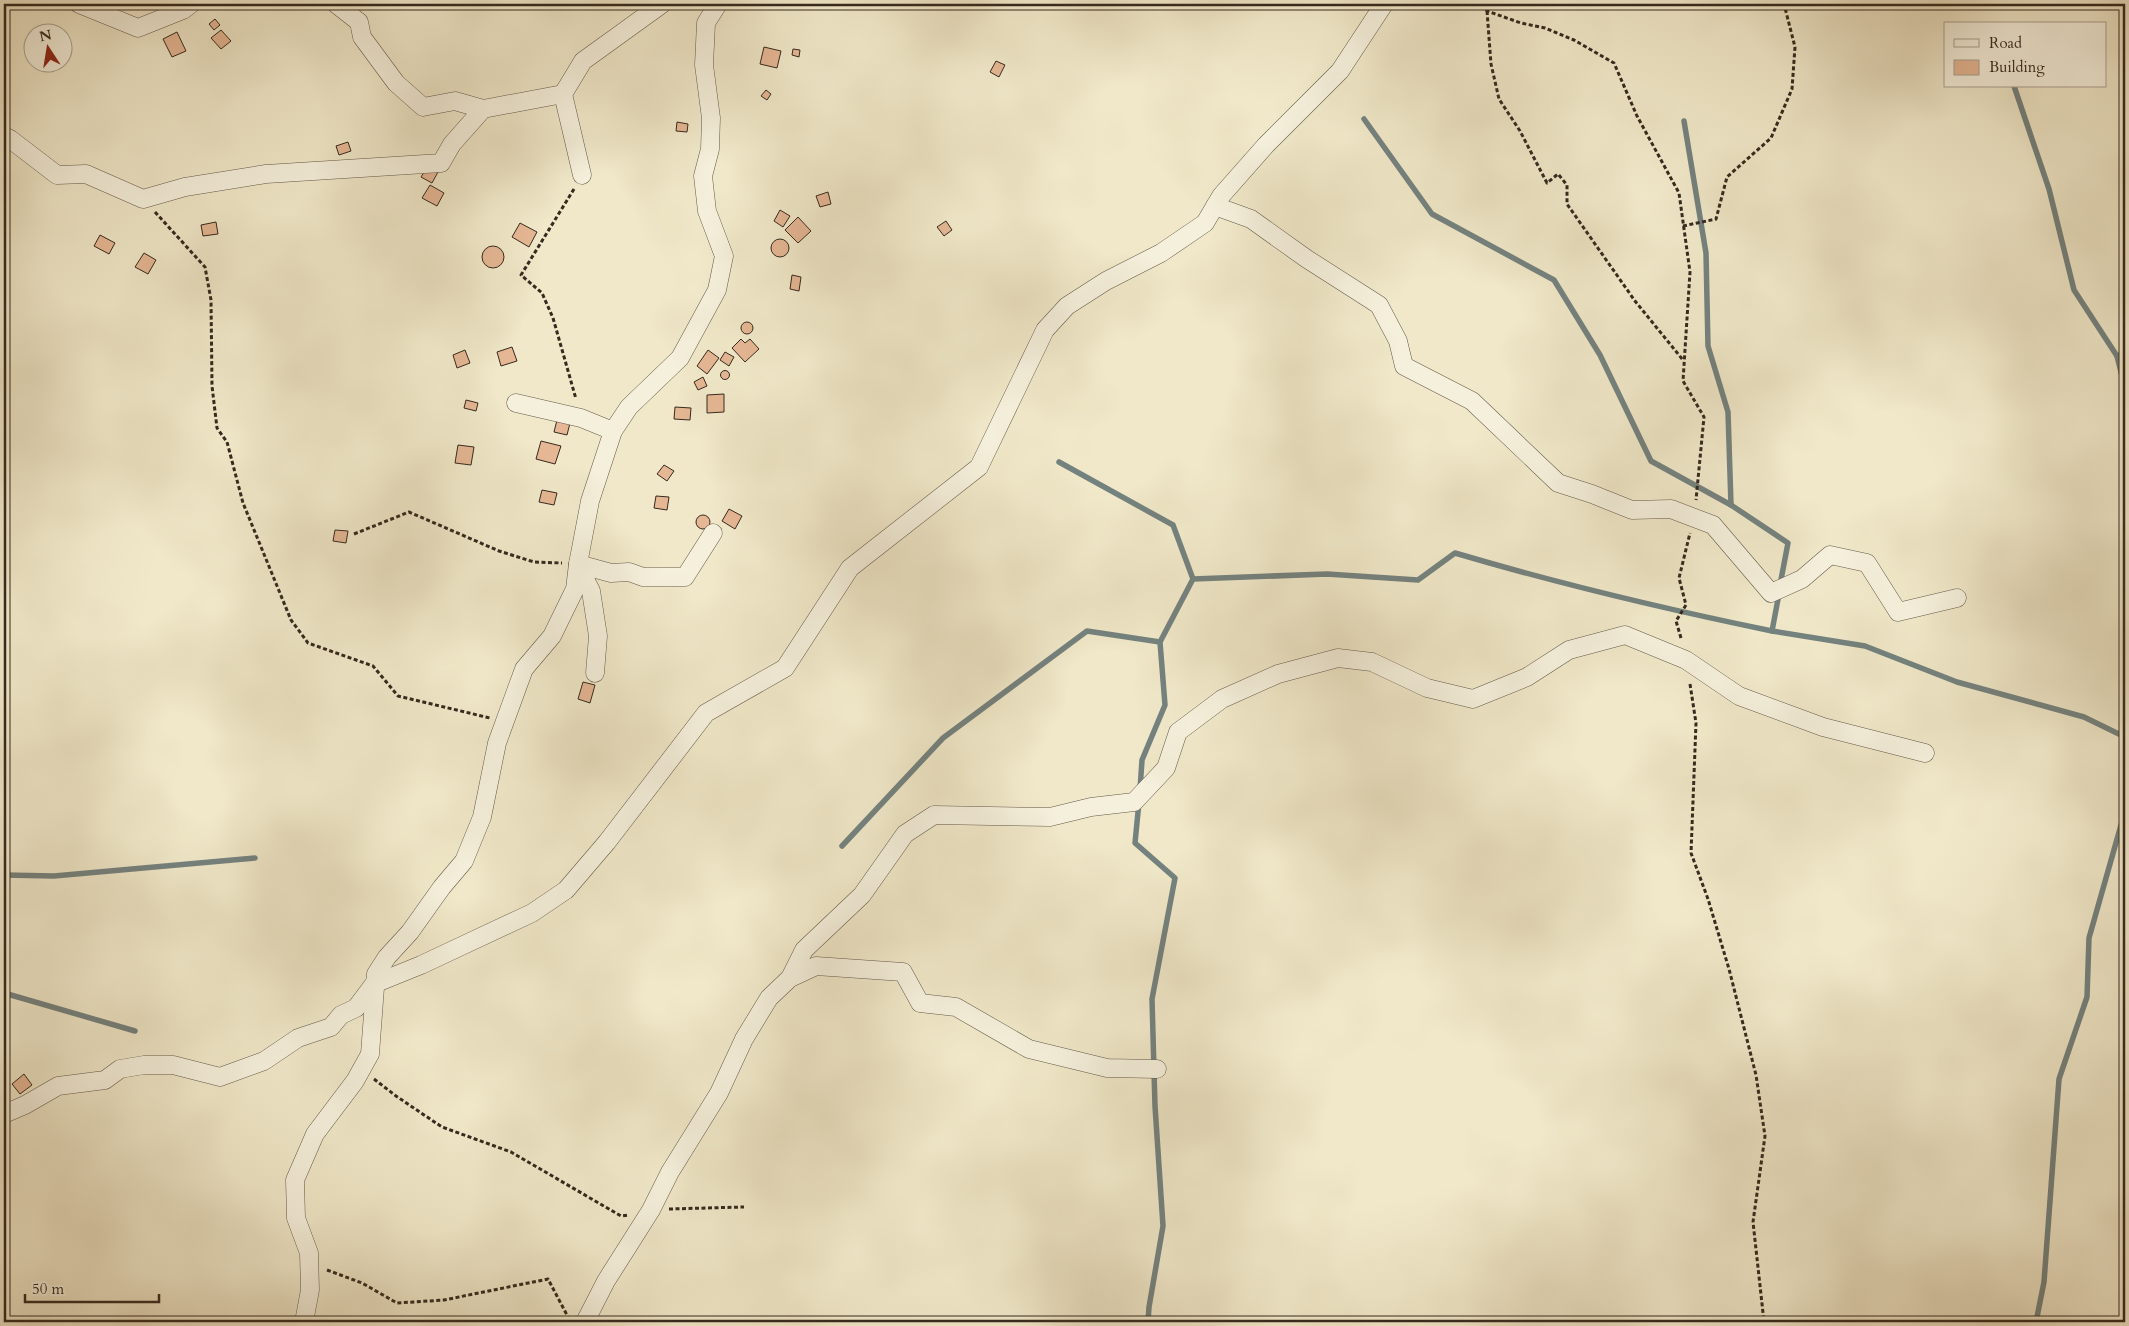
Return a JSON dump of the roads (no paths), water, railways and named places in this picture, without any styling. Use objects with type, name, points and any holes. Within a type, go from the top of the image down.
[{"type":"street","points":[[79,4],[138,28],[183,10],[191,4]]},
{"type":"street","points":[[336,4],[359,22],[362,37],[396,82],[423,107],[455,102],[482,109],[563,94]]},
{"type":"street","points":[[582,175],[563,94],[583,61],[662,4]]},
{"type":"street","points":[[304,1322],[310,1290],[310,1264],[309,1253],[296,1218],[295,1180],[315,1134],[355,1081],[370,1054],[376,974],[387,957],[410,932],[442,887],[464,861],[482,817],[497,743],[524,668],[552,636],[575,589],[590,501],[613,431],[628,407],[680,358],[717,290],[724,256],[707,211],[703,176],[710,149],[711,118],[704,65],[706,23],[718,4]]},
{"type":"street","points":[[4,1114],[25,1105],[58,1086],[105,1080],[120,1069],[144,1065],[173,1065],[220,1077],[264,1061],[298,1038],[331,1026],[341,1015],[356,1008],[374,984],[421,966],[532,914],[566,890],[607,842],[706,713],[785,668],[850,568],[979,467],[1045,330],[1066,306],[1161,253],[1205,223],[1221,196],[1266,145],[1340,71],[1384,4]]},
{"type":"street","points":[[4,136],[57,175],[86,174],[143,199],[185,187],[266,174],[441,163],[452,144],[482,109]]},
{"type":"street","points":[[1215,206],[1251,219],[1307,260],[1379,305],[1398,341],[1404,366],[1472,401],[1558,483],[1632,510],[1671,509],[1713,525],[1771,593],[1802,579],[1830,556],[1867,563],[1898,612],[1957,598]]},
{"type":"street","points":[[516,403],[580,418],[613,431]]},
{"type":"street","points":[[578,564],[611,573],[629,572],[643,577],[685,577],[713,532]]},
{"type":"street","points":[[578,564],[591,591],[598,636],[595,673]]},
{"type":"street","points":[[790,978],[804,950],[862,895],[905,834],[934,815],[1050,817],[1091,807],[1134,802],[1166,768],[1178,732],[1222,699],[1278,674],[1338,658],[1372,662],[1427,688],[1473,699],[1527,677],[1569,650],[1625,635],[1687,662],[1740,696],[1823,727],[1924,753]]},
{"type":"street","points":[[585,1322],[606,1281],[651,1210],[670,1172],[719,1093],[744,1039],[769,998],[790,978],[816,966],[903,972],[920,1002],[956,1007],[1029,1049],[1107,1068],[1157,1069]]},
{"type":"waterway","points":[[2015,88],[2049,189],[2074,290],[2117,356]]},
{"type":"waterway","points":[[1364,119],[1432,214],[1554,280],[1600,355],[1651,461],[1731,505],[1788,543],[1780,585]]},
{"type":"waterway","points":[[1684,121],[1706,253],[1708,346],[1728,412],[1731,505]]},
{"type":"waterway","points":[[2125,353],[2117,356],[2125,388]]},
{"type":"waterway","points":[[1059,462],[1173,525],[1193,579],[1327,574],[1418,580],[1455,553],[1613,595],[1772,631]]},
{"type":"waterway","points":[[842,846],[943,738],[1087,631],[1160,642],[1193,579]]},
{"type":"waterway","points":[[1779,594],[1772,631],[1865,646],[1957,682],[2084,717],[2125,737]]},
{"type":"waterway","points":[[1140,790],[1142,760],[1165,705],[1160,642]]},
{"type":"waterway","points":[[1139,802],[1135,843],[1175,878],[1152,999],[1155,1106],[1163,1226],[1148,1322]]},
{"type":"waterway","points":[[2036,1322],[2044,1282],[2059,1079],[2087,997],[2089,938],[2125,811]]},
{"type":"waterway","points":[[4,875],[54,876],[255,858]]},
{"type":"waterway","points":[[4,993],[135,1031]]}]
